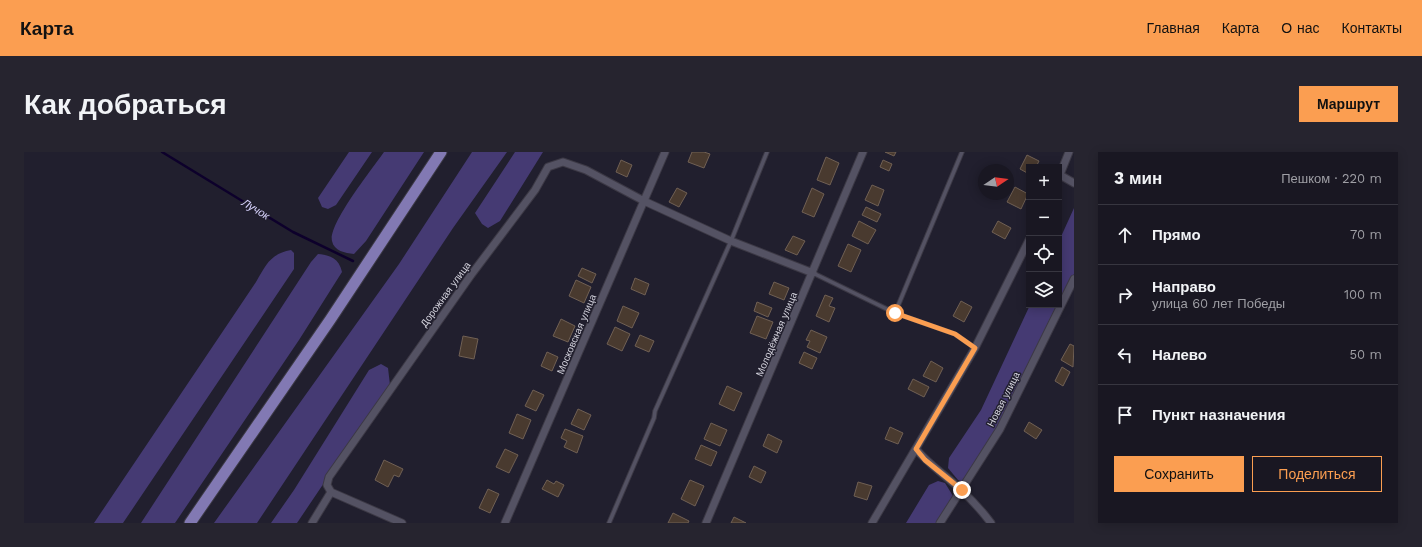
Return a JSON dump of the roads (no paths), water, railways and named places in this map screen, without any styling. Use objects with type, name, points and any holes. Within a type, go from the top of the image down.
[{"type":"main road","points":[[190,523],[330,320],[441,152]]},
{"type":"street","name":"Московская улица","points":[[505,523],[665,152]]},
{"type":"street","name":"Молодёжная улица","points":[[706,523],[863,152]]},
{"type":"street","points":[[1062,171],[1069,152]]},
{"type":"street","name":"Дорожная улица","points":[[331,492],[327,485],[329,477],[471,275],[535,190],[548,167],[563,162],[586,170],[644,201],[731,241],[813,273]]},
{"type":"street","points":[[1062,177],[1074,184]]},
{"type":"street","points":[[872,523],[975,348],[1026,246]]},
{"type":"street","name":"Новая улица","points":[[940,523],[1000,429],[1074,279]]},
{"type":"street","points":[[916,449],[925,460],[962,490],[980,508],[991,523]]},
{"type":"street","points":[[312,523],[331,492],[402,523]]},
{"type":"lane","points":[[609,523],[654,418],[655,412],[731,241],[767,152]]},
{"type":"lane","points":[[895,313],[962,152]]},
{"type":"lane","points":[[813,273],[895,313],[955,334],[975,348]]},
{"type":"waterway","name":"Лучок","points":[[162,152],[293,232],[353,261]]}]
